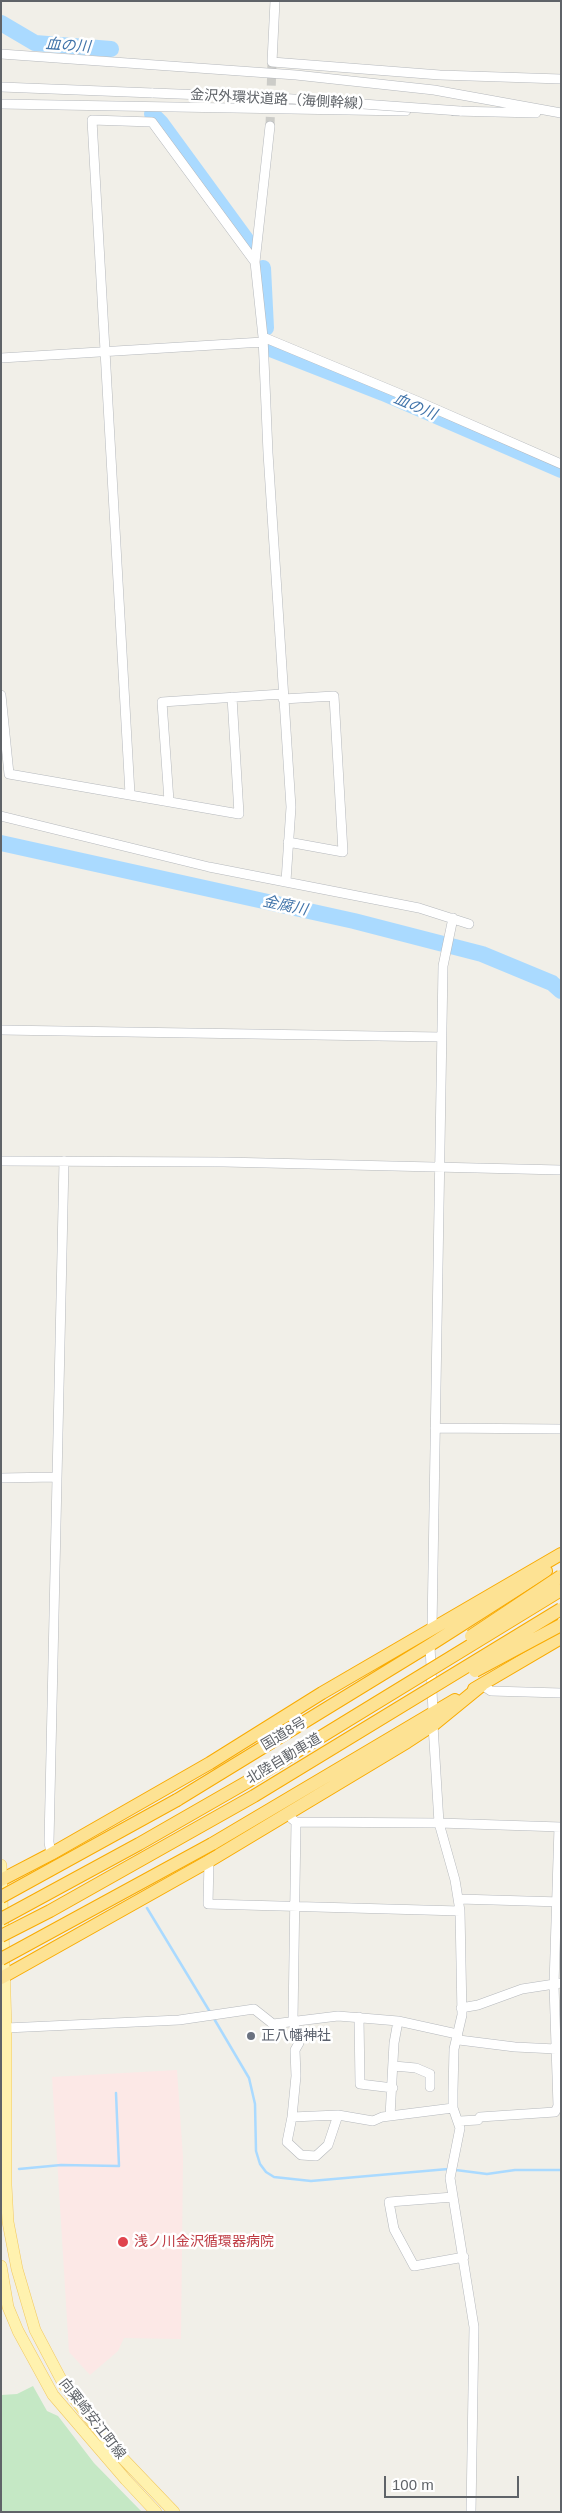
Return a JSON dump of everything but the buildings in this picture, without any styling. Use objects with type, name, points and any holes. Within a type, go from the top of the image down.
[{"type":"highway","points":[[2,1880],[210,1763],[322,1693],[561,1554]]},
{"type":"highway","name":"国道8号","points":[[1,1897],[177,1800],[430,1646],[561,1561]]},
{"type":"highway","points":[[347,1721],[561,1576]]},
{"type":"highway","name":"北陸自動車道","points":[[1,1919],[147,1840],[347,1721],[561,1590]]},
{"type":"highway","name":"北陸自動車道","points":[[1,1936],[150,1856],[314,1760],[561,1609]]},
{"type":"highway","points":[[314,1760],[353,1740],[444,1687],[561,1625]]},
{"type":"highway","points":[[1,1959],[212,1844],[561,1638]]},
{"type":"highway","points":[[3,1977],[209,1861],[291,1819],[433,1725],[482,1685]]},
{"type":"main road","name":"向粟崎安江町線","points":[[1,1865],[6,2028],[6,2185],[12,2248],[35,2330],[64,2385],[110,2446],[174,2512]]},
{"type":"main road","name":"向粟崎安江町線","points":[[1,2266],[8,2307],[30,2356],[53,2395],[156,2512]]},
{"type":"street","points":[[275,1],[272,62],[440,75],[561,80]]},
{"type":"street","points":[[1,54],[296,75],[434,90],[561,113]]},
{"type":"street","name":"金沢外環状道路（海側幹線）","points":[[1,87],[279,98],[460,111],[561,113]]},
{"type":"street","points":[[1,104],[294,110],[460,111]]},
{"type":"street","points":[[130,794],[92,120],[152,122],[255,262]]},
{"type":"street","points":[[270,126],[255,262],[263,340],[291,807],[286,881]]},
{"type":"street","points":[[1,358],[263,340],[417,401],[561,464]]},
{"type":"street","points":[[1,695],[5,773],[239,814],[232,697]]},
{"type":"street","points":[[169,801],[167,744],[162,702],[232,697],[334,696],[343,852],[288,842]]},
{"type":"street","points":[[1,816],[187,862],[419,908],[469,924]]},
{"type":"street","points":[[432,1628],[443,966],[453,920]]},
{"type":"street","points":[[1,1030],[441,1037]]},
{"type":"street","points":[[1,1161],[224,1162],[561,1170]]},
{"type":"street","points":[[51,1854],[49,1842],[64,1161]]},
{"type":"street","points":[[435,1428],[561,1429]]},
{"type":"street","points":[[1,1478],[56,1478]]},
{"type":"street","points":[[430,1646],[433,1712]]},
{"type":"street","points":[[482,1685],[491,1691],[561,1693]]},
{"type":"street","points":[[433,1725],[439,1823],[459,1899],[460,1911],[461,2008],[454,2049],[453,2108],[460,2121],[460,2128],[451,2171],[453,2197],[474,2327],[471,2512]]},
{"type":"street","points":[[338,2115],[328,2145],[316,2156],[301,2155],[287,2142],[292,2117],[296,2076],[295,2050],[299,2044],[293,2020],[295,1907],[291,1819],[560,1827],[556,2049],[558,2113],[480,2117],[478,2120],[460,2121]]},
{"type":"street","points":[[209,1861],[208,1904],[460,1911]]},
{"type":"street","points":[[459,1899],[559,1902]]},
{"type":"street","points":[[461,2008],[478,2005],[522,1989],[557,1984]]},
{"type":"street","points":[[6,2028],[212,2016],[254,2009],[273,2024],[293,2020],[338,2016],[359,2017],[398,2022],[457,2034]]},
{"type":"street","points":[[359,2017],[360,2084],[393,2088]]},
{"type":"street","points":[[390,2116],[394,2043],[398,2022]]},
{"type":"street","points":[[457,2034],[459,2040],[515,2047],[556,2049]]},
{"type":"street","points":[[394,2066],[416,2068],[430,2074],[430,2087]]},
{"type":"street","points":[[292,2117],[338,2115],[373,2121],[390,2116],[453,2108]]},
{"type":"street","points":[[453,2197],[389,2202],[394,2229],[414,2266],[464,2257]]},
{"type":"street","points":[[53,2395],[64,2385]]},
{"type":"shaded area","name":"浅ノ川金沢循環器病院","points":[[177,2070],[183,2157],[181,2339],[124,2338],[118,2351],[90,2375],[69,2352],[52,2077]]},
{"type":"green space","points":[[33,2386],[47,2411],[58,2416],[94,2463],[142,2512],[1,2512],[1,2395],[17,2394]]},
{"type":"waterway","name":"血の川","points":[[1,23],[35,43],[111,49]]},
{"type":"waterway","name":"血の川","points":[[152,114],[161,123],[248,242]]},
{"type":"waterway","name":"血の川","points":[[263,268],[266,328]]},
{"type":"waterway","name":"血の川","points":[[268,348],[383,393],[561,470]]},
{"type":"waterway","name":"金腐川","points":[[1,843],[354,921],[482,954],[552,983],[561,991]]},
{"type":"waterway","points":[[147,1908],[210,2012]]},
{"type":"waterway","points":[[213,2017],[249,2078],[255,2104],[256,2151],[260,2164],[266,2172],[274,2177],[311,2181],[448,2169],[487,2174],[515,2170],[561,2170]]},
{"type":"waterway","points":[[19,2169],[61,2165],[119,2166],[116,2093]]},
{"type":"tunnel","points":[[270,126],[272,62]]},
{"type":"place","name":"正八幡神社","points":[[251,2036]]},
{"type":"place","name":"浅ノ川金沢循環器病院","points":[[123,2242]]}]
